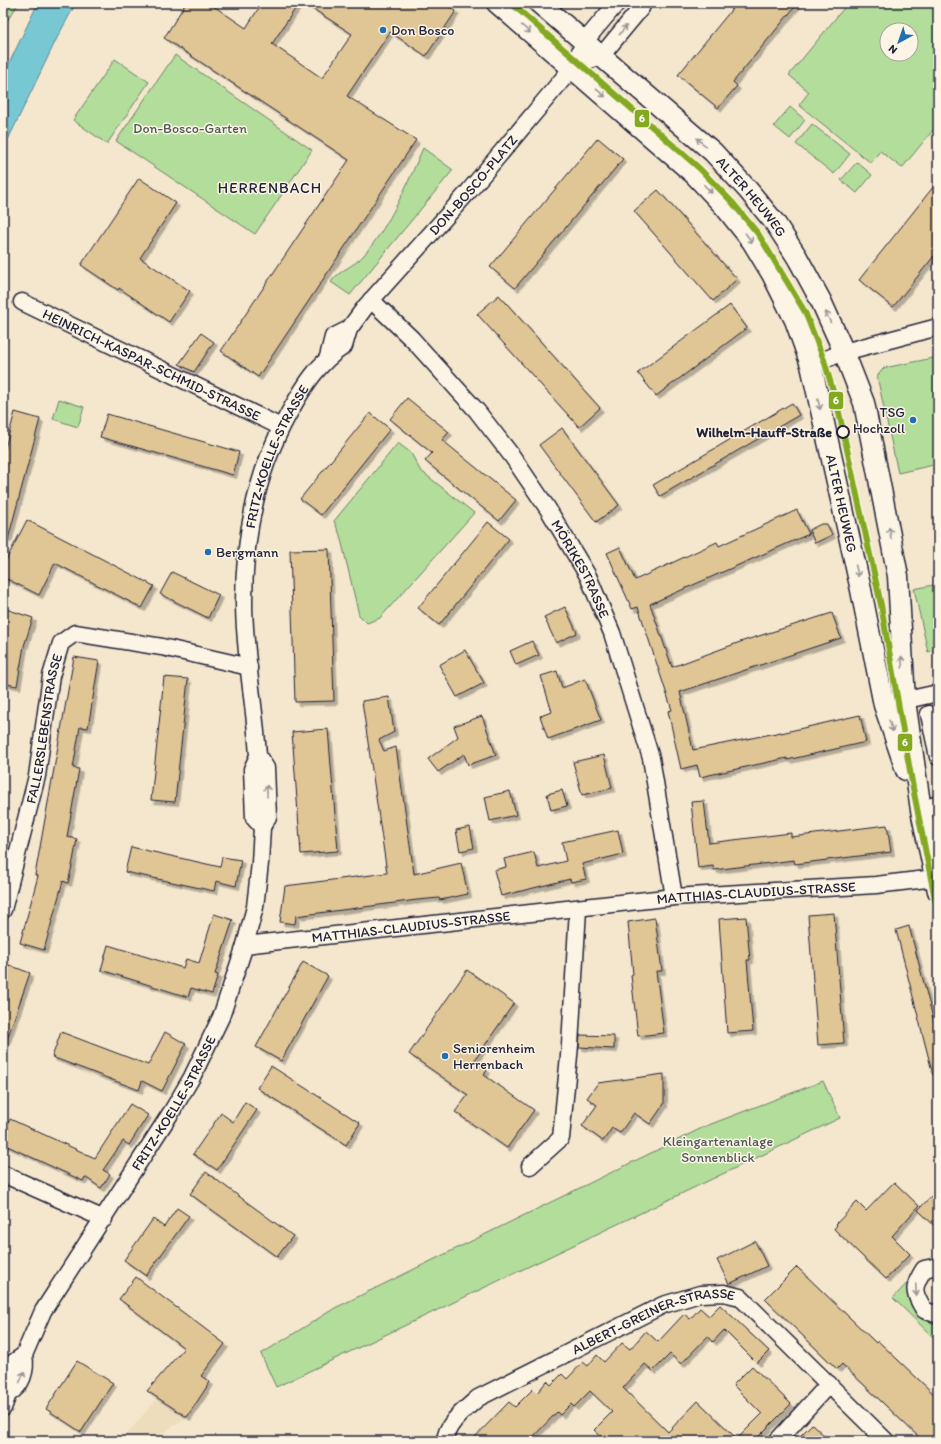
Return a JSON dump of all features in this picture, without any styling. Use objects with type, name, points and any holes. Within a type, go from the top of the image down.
[{"type":"street","name":"ALTER HEUWEG","points":[[497,3],[694,174],[725,207],[752,241],[772,274],[795,320],[811,365],[861,590],[884,705],[929,807]]},
{"type":"street","name":"ALTER HEUWEG","points":[[539,3],[602,55],[713,152],[748,190],[775,223],[797,257],[821,301],[844,352],[864,403],[898,576],[905,701],[929,807],[937,884]]},
{"type":"street","points":[[572,68],[585,41],[618,3]]},
{"type":"street","points":[[572,68],[602,55],[642,8],[643,3]]},
{"type":"street","name":"DON-BOSCO-PLATZ","points":[[371,300],[469,191],[572,68]]},
{"type":"street","name":"FRITZ-KOELLE-STRASSE","points":[[6,1401],[17,1389],[26,1366],[24,1355],[43,1311],[104,1219],[192,1077],[221,1017],[245,945],[254,907],[260,863],[262,827],[254,818],[252,769],[258,756],[244,603],[247,543],[263,471],[281,427],[301,391],[328,357],[344,346],[349,329],[371,300]]},
{"type":"street","name":"MÖRIKESTRASSE","points":[[371,300],[412,339],[472,406],[512,456],[548,509],[588,576],[612,633],[651,758],[674,897]]},
{"type":"street","name":"HEINRICH-KASPAR-SCHMID-STRASSE","points":[[22,302],[281,427]]},
{"type":"street","points":[[811,365],[844,352],[938,327]]},
{"type":"street","name":"FALLERSLEBENSTRASSE","points":[[3,910],[37,776],[51,676],[61,643],[75,633],[162,648],[250,667]]},
{"type":"street","points":[[884,705],[938,693]]},
{"type":"street","points":[[929,714],[938,757]]},
{"type":"street","name":"MATTHIAS-CLAUDIUS-STRASSE","points":[[245,945],[578,909],[674,897],[876,885],[937,884]]},
{"type":"street","points":[[530,1166],[561,1138],[570,1045],[578,909]]},
{"type":"street","points":[[3,1174],[104,1219]]},
{"type":"street","points":[[938,1266],[924,1269],[916,1283],[916,1297],[924,1310],[938,1315]]},
{"type":"street","name":"ALBERT-GREINER-STRASSE","points":[[444,1441],[445,1435],[456,1418],[478,1398],[663,1304],[700,1294],[724,1293],[740,1297],[886,1441]]},
{"type":"street","points":[[777,1441],[829,1384]]},
{"type":"shaded area","points":[[180,1372],[200,1376],[177,1411],[187,1417],[151,1441],[121,1441]]},
{"type":"green space","points":[[3,3],[19,3],[3,27]]},
{"type":"green space","points":[[848,3],[938,3],[938,124],[902,168],[880,151],[871,163],[799,105],[809,92],[789,75]]},
{"type":"green space","name":"Don-Bosco-Garten","points":[[175,55],[312,150],[255,234],[116,141]]},
{"type":"green space","points":[[115,59],[149,82],[107,144],[73,120]]},
{"type":"green space","points":[[790,107],[805,120],[790,139],[774,126]]},
{"type":"green space","points":[[812,124],[850,154],[834,174],[796,144]]},
{"type":"green space","points":[[423,148],[453,170],[350,295],[331,282],[338,274],[364,255],[382,231],[404,190]]},
{"type":"green space","points":[[857,162],[872,175],[857,193],[841,180]]},
{"type":"green space","name":"TSG Hochzoll","points":[[938,357],[938,464],[898,473],[877,376],[884,368]]},
{"type":"green space","points":[[59,399],[84,407],[78,427],[53,419]]},
{"type":"green space","points":[[398,443],[411,453],[420,470],[474,513],[380,618],[367,623],[359,615],[340,535],[334,521]]},
{"type":"green space","points":[[938,584],[938,650],[928,652],[914,589]]},
{"type":"green space","name":"Kleingartenanlage Sonnenblick","points":[[823,1081],[840,1118],[276,1387],[261,1354],[335,1308],[706,1126]]},
{"type":"green space","points":[[912,1278],[938,1319],[938,1342],[893,1298]]},
{"type":"water","points":[[38,3],[76,3],[58,36],[3,150],[3,76]]},
{"type":"building","points":[[186,3],[209,3],[246,28],[262,3],[299,3],[272,44],[322,78],[352,34],[304,3],[443,3],[456,11],[426,56],[390,32],[347,96],[416,140],[258,377],[221,351],[349,160],[164,38]]},
{"type":"building","points":[[737,3],[798,3],[733,82],[737,86],[718,108],[678,75]]},
{"type":"building","points":[[598,138],[623,159],[515,288],[490,267]]},
{"type":"building","points":[[139,178],[176,203],[140,258],[190,291],[169,322],[119,288],[118,290],[81,265]]},
{"type":"building","points":[[938,181],[938,251],[893,307],[859,280]]},
{"type":"building","points":[[658,190],[737,279],[713,301],[634,211]]},
{"type":"building","points":[[499,295],[600,408],[579,427],[477,314]]},
{"type":"building","points":[[730,305],[747,328],[656,396],[638,373]]},
{"type":"building","points":[[201,333],[214,342],[194,372],[179,364]]},
{"type":"building","points":[[407,398],[449,432],[442,440],[516,500],[499,521],[425,461],[432,453],[390,419]]},
{"type":"building","points":[[792,403],[799,415],[660,496],[653,485]]},
{"type":"building","points":[[15,412],[40,419],[8,539],[3,538],[3,455]]},
{"type":"building","points":[[370,413],[390,429],[321,515],[300,499]]},
{"type":"building","points":[[107,414],[239,452],[233,475],[100,437]]},
{"type":"building","points":[[562,428],[619,505],[596,522],[539,445]]},
{"type":"building","points":[[797,510],[809,534],[650,604],[672,667],[743,641],[832,613],[841,638],[680,692],[693,750],[781,733],[860,715],[866,742],[787,760],[787,758],[700,777],[697,765],[681,769],[668,711],[672,710],[638,607],[632,609],[607,553],[620,547],[635,580],[717,542],[719,546]]},
{"type":"building","points":[[27,520],[154,586],[142,608],[55,563],[39,595],[3,577],[3,566]]},
{"type":"building","points":[[488,522],[509,539],[439,625],[418,608]]},
{"type":"building","points":[[821,524],[827,524],[832,535],[815,543],[809,530]]},
{"type":"building","points":[[329,549],[334,701],[295,702],[290,550]]},
{"type":"building","points":[[172,572],[219,595],[208,618],[160,594]]},
{"type":"building","points":[[565,607],[577,633],[556,643],[544,617]]},
{"type":"building","points":[[3,608],[33,618],[24,646],[17,686],[3,683]]},
{"type":"building","points":[[532,641],[539,655],[516,665],[510,651]]},
{"type":"building","points":[[465,650],[484,683],[457,697],[439,665]]},
{"type":"building","points":[[74,657],[99,661],[88,728],[80,727],[73,768],[79,769],[67,837],[77,839],[73,861],[68,883],[63,881],[44,950],[20,943],[38,876],[35,875]]},
{"type":"building","points":[[557,671],[562,688],[585,679],[601,720],[548,739],[540,716],[552,712],[541,676]]},
{"type":"building","points":[[164,677],[188,679],[175,802],[151,800]]},
{"type":"building","points":[[389,697],[394,732],[379,740],[384,751],[396,747],[414,874],[461,863],[468,894],[440,900],[439,898],[417,900],[296,916],[295,924],[280,922],[285,886],[387,873],[362,701]]},
{"type":"building","points":[[482,716],[496,755],[468,765],[464,754],[438,772],[428,759],[458,737],[454,726]]},
{"type":"building","points":[[328,729],[338,851],[301,854],[292,732]]},
{"type":"building","points":[[604,755],[612,788],[582,795],[573,762]]},
{"type":"building","points":[[562,790],[567,806],[551,810],[547,794]]},
{"type":"building","points":[[510,791],[516,815],[490,821],[485,797]]},
{"type":"building","points":[[704,801],[709,843],[791,833],[791,837],[887,825],[891,852],[795,864],[794,860],[714,870],[713,866],[698,868],[691,802]]},
{"type":"building","points":[[470,827],[474,848],[460,851],[456,830]]},
{"type":"building","points":[[618,830],[623,854],[582,864],[586,879],[571,882],[570,879],[501,896],[494,870],[506,867],[504,859],[534,852],[538,868],[566,861],[562,842]]},
{"type":"building","points":[[131,847],[220,867],[222,857],[241,860],[236,886],[216,881],[214,891],[125,872]]},
{"type":"building","points":[[834,913],[844,1043],[818,1045],[808,915]]},
{"type":"building","points":[[214,914],[233,920],[215,974],[218,975],[212,994],[191,988],[188,997],[101,970],[108,945],[183,968],[186,959],[199,963]]},
{"type":"building","points":[[746,917],[750,960],[747,960],[753,1031],[727,1033],[719,919]]},
{"type":"building","points":[[655,918],[662,971],[656,971],[664,1033],[638,1036],[631,975],[633,974],[628,922]]},
{"type":"building","points":[[909,926],[938,1037],[938,1075],[933,1075],[896,930]]},
{"type":"building","points":[[303,962],[328,976],[281,1061],[256,1047]]},
{"type":"building","points":[[9,965],[30,973],[5,1045],[3,1045],[3,981]]},
{"type":"building","name":"Seniorenheim Herrenbach","points":[[467,970],[514,1003],[474,1061],[487,1070],[484,1075],[534,1110],[507,1148],[455,1112],[468,1095],[409,1054]]},
{"type":"building","points":[[61,1032],[148,1065],[165,1032],[186,1044],[162,1091],[142,1081],[139,1090],[52,1057]]},
{"type":"building","points":[[580,1035],[614,1036],[614,1049],[579,1047]]},
{"type":"building","points":[[271,1066],[360,1123],[346,1145],[257,1088]]},
{"type":"building","points":[[664,1074],[664,1104],[650,1124],[634,1113],[620,1133],[612,1128],[603,1141],[582,1126],[597,1105],[587,1098],[598,1083]]},
{"type":"building","points":[[245,1102],[257,1110],[217,1170],[193,1154],[221,1113],[233,1122]]},
{"type":"building","points":[[130,1104],[148,1115],[129,1145],[123,1141],[103,1170],[110,1174],[101,1188],[85,1177],[83,1181],[3,1144],[3,1134],[10,1119],[95,1158]]},
{"type":"building","points":[[206,1172],[293,1236],[277,1257],[190,1194]]},
{"type":"building","points":[[894,1182],[919,1206],[892,1236],[910,1254],[886,1279],[834,1229],[837,1225],[836,1224],[857,1202],[866,1211]]},
{"type":"building","points":[[938,1189],[938,1229],[918,1210]]},
{"type":"building","points":[[177,1208],[189,1216],[146,1276],[124,1260],[153,1219],[164,1227]]},
{"type":"building","points":[[755,1241],[767,1266],[729,1284],[717,1260]]},
{"type":"building","points":[[797,1267],[876,1343],[878,1341],[938,1398],[938,1441],[923,1441],[842,1364],[837,1369],[765,1299]]},
{"type":"building","points":[[136,1277],[225,1344],[201,1376],[210,1382],[187,1417],[147,1391],[184,1348],[119,1299]]},
{"type":"building","points":[[720,1305],[769,1351],[757,1363],[724,1330],[713,1342],[708,1336],[681,1364],[670,1354],[653,1371],[645,1364],[623,1388],[668,1432],[698,1401],[737,1439],[762,1414],[733,1385],[752,1366],[791,1404],[754,1441],[606,1441],[594,1430],[612,1412],[590,1391],[574,1407],[571,1404],[560,1415],[557,1412],[529,1441],[471,1441],[509,1402],[515,1407],[533,1389],[537,1393],[547,1381],[551,1385],[562,1374],[567,1379],[583,1362],[588,1366],[597,1355],[604,1362],[622,1343],[630,1349],[646,1331],[658,1342],[684,1314],[690,1319],[700,1308],[709,1316]]},
{"type":"building","points":[[77,1361],[113,1383],[81,1432],[46,1409]]},
{"type":"building","points":[[812,1424],[830,1441],[795,1441]]},
{"type":"transit line","name":"6","points":[[511,3],[699,168],[732,202],[759,235],[805,312],[824,360],[838,408],[881,605],[913,788],[938,914]]},
{"type":"place","name":"Don Bosco","points":[[383,30]]},
{"type":"place","name":"TSG Hochzoll","points":[[913,420]]},
{"type":"place","name":"Wilhelm-Hauff-Straße","points":[[843,432]]},
{"type":"place","name":"Bergmann","points":[[208,552]]},
{"type":"place","name":"Seniorenheim Herrenbach","points":[[445,1056]]},
{"type":"district","name":"HERRENBACH","points":[[270,188]]}]
